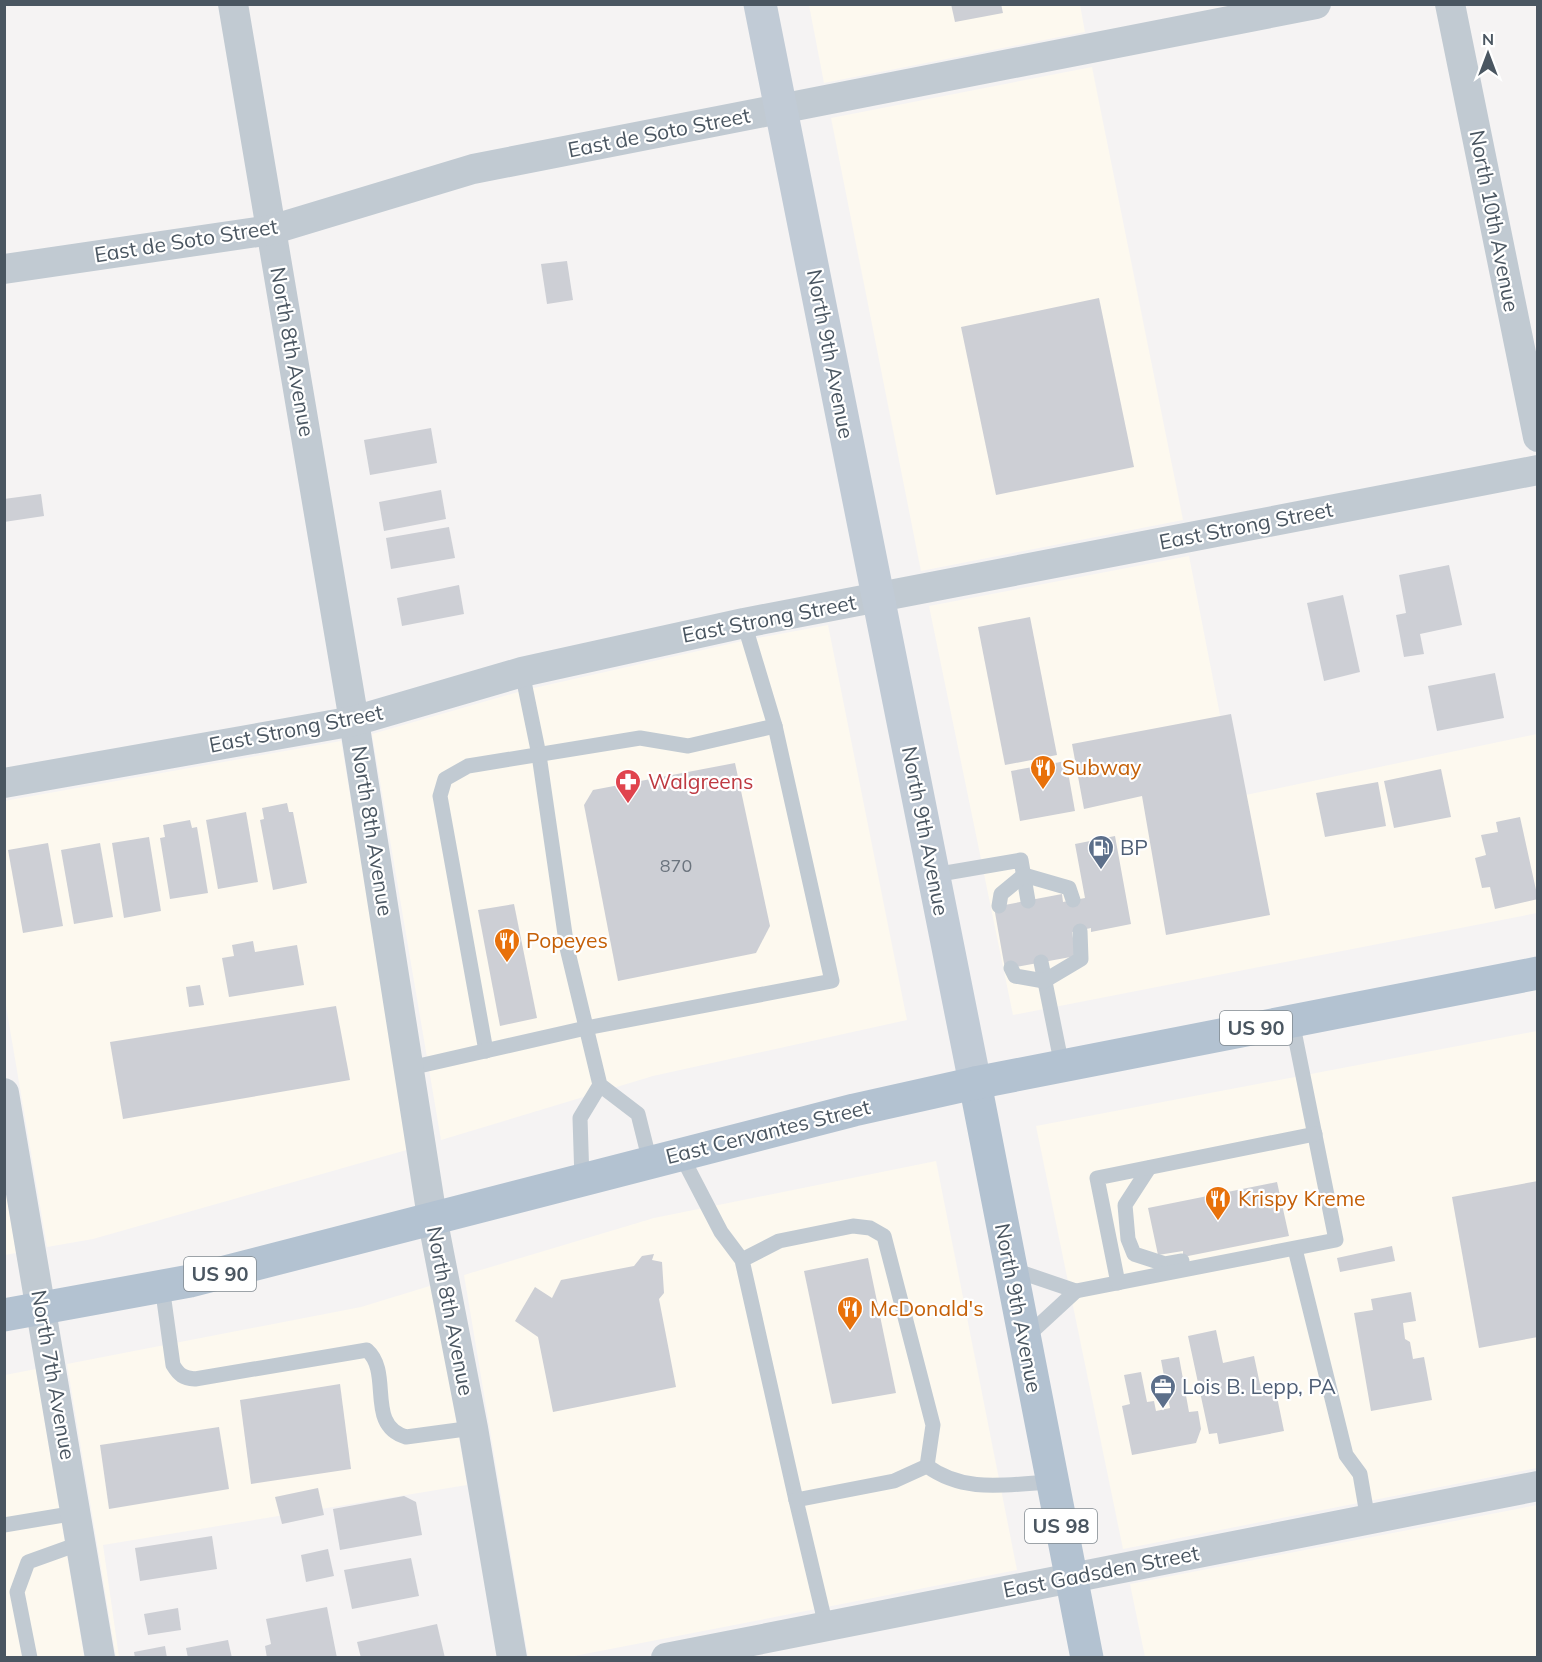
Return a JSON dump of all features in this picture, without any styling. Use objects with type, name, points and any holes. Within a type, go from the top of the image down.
[{"type":"main road","name":"North 9th Avenue","points":[[760,4],[1087,1658]]},
{"type":"main road","name":"East Cervantes Street","points":[[4,1315],[162,1286],[304,1254],[432,1217],[854,1110],[975,1083],[1538,973]]},
{"type":"street","name":"North 8th Avenue","points":[[233,4],[354,721],[432,1217],[473,1428],[512,1658]]},
{"type":"street","name":"East de Soto Street","points":[[4,269],[271,230],[473,169],[1316,4]]},
{"type":"street","name":"North 10th Avenue","points":[[1450,4],[1538,437]]},
{"type":"street","name":"East Strong Street","points":[[4,783],[354,721],[522,672],[744,623],[1538,470]]},
{"type":"street","name":"North 7th Avenue","points":[[4,1093],[11,1169],[42,1309],[100,1658]]},
{"type":"street","name":"East Gadsden Street","points":[[666,1658],[1538,1486]]},
{"type":"lane","points":[[410,1068],[586,1028],[832,981],[775,726],[744,623]]},
{"type":"lane","points":[[522,672],[539,755],[567,948],[600,1085],[638,1114],[665,1159],[742,1260],[826,1626]]},
{"type":"lane","points":[[486,1051],[440,796],[445,779],[468,766],[640,738],[688,746],[775,726]]},
{"type":"lane","points":[[934,875],[1021,860],[1028,901]]},
{"type":"lane","points":[[1024,875],[1069,888],[1073,900]]},
{"type":"lane","points":[[999,906],[1001,894],[1024,875]]},
{"type":"lane","points":[[1011,969],[1015,976],[1044,981],[1081,959],[1080,931]]},
{"type":"lane","points":[[1041,962],[1062,1066]]},
{"type":"lane","points":[[1011,1269],[1076,1291],[1336,1240],[1292,1021]]},
{"type":"lane","points":[[582,1179],[580,1118],[600,1085]]},
{"type":"lane","points":[[1118,1283],[1097,1178],[1315,1134]]},
{"type":"lane","points":[[1149,1168],[1125,1205],[1128,1239],[1134,1254],[1165,1263],[1224,1256],[1239,1259]]},
{"type":"lane","points":[[742,1260],[778,1241],[853,1226],[870,1228],[884,1236],[933,1425],[927,1466]]},
{"type":"lane","points":[[1295,1249],[1346,1455],[1360,1474],[1368,1520]]},
{"type":"lane","points":[[162,1286],[173,1365],[185,1378],[195,1379],[367,1350],[376,1363],[385,1421],[389,1430],[406,1437],[473,1428]]},
{"type":"lane","points":[[1024,1339],[1076,1291]]},
{"type":"lane","points":[[927,1466],[944,1478],[973,1485],[1052,1482]]},
{"type":"lane","points":[[796,1500],[894,1481],[927,1466]]},
{"type":"lane","points":[[4,1525],[76,1513]]},
{"type":"lane","points":[[30,1658],[17,1592],[28,1562],[81,1543]]},
{"type":"shaded area","points":[[809,5],[1080,5],[1085,32],[824,83]]},
{"type":"shaded area","points":[[1092,67],[1183,520],[921,571],[831,118]]},
{"type":"shaded area","points":[[1189,556],[1236,797],[1537,734],[1537,913],[1013,1015],[929,606]]},
{"type":"shaded area","points":[[828,625],[907,1020],[653,1076],[441,1140],[372,734],[525,690],[747,640]]},
{"type":"shaded area","points":[[341,741],[410,1149],[93,1239],[47,1247],[5,1000],[4,801]]},
{"type":"shaded area","points":[[1537,1031],[1537,1468],[1123,1549],[1036,1126]]},
{"type":"shaded area","points":[[936,1161],[1017,1570],[569,1657],[528,1657],[464,1275],[654,1218]]},
{"type":"shaded area","points":[[5,1186],[16,1253],[4,1255]]},
{"type":"shaded area","points":[[433,1285],[467,1485],[103,1545],[119,1657],[116,1657],[67,1364],[361,1307]]},
{"type":"shaded area","points":[[36,1369],[84,1657],[5,1658],[5,1375]]},
{"type":"shaded area","points":[[1537,1505],[1537,1657],[1145,1657],[1130,1584]]},
{"type":"building","points":[[951,4],[1001,4],[1003,13],[955,22]]},
{"type":"building","points":[[567,261],[573,300],[547,304],[541,264]]},
{"type":"building","points":[[1099,298],[1134,467],[996,495],[961,327]]},
{"type":"building","points":[[431,428],[437,463],[370,475],[364,440]]},
{"type":"building","points":[[441,490],[446,519],[384,531],[379,502]]},
{"type":"building","points":[[41,494],[44,516],[4,522],[4,499]]},
{"type":"building","points":[[449,527],[455,558],[391,569],[386,538]]},
{"type":"building","points":[[1449,565],[1462,625],[1420,634],[1424,654],[1404,657],[1396,615],[1406,613],[1399,575]]},
{"type":"building","points":[[459,585],[464,614],[402,626],[397,598]]},
{"type":"building","points":[[1343,595],[1360,672],[1324,681],[1307,603]]},
{"type":"building","points":[[1030,617],[1057,755],[1005,765],[978,627]]},
{"type":"building","points":[[1495,673],[1504,718],[1437,731],[1428,686]]},
{"type":"building","points":[[1231,714],[1270,915],[1166,935],[1142,796],[1084,809],[1072,744]]},
{"type":"building","name":"Subway","points":[[1066,761],[1075,811],[1020,821],[1011,771]]},
{"type":"building","name":"Walgreens","points":[[735,763],[770,926],[756,953],[618,981],[584,805],[593,790]]},
{"type":"building","points":[[1441,769],[1451,817],[1394,828],[1384,781]]},
{"type":"building","points":[[1378,782],[1386,826],[1325,837],[1316,793]]},
{"type":"building","points":[[287,803],[289,812],[293,812],[307,883],[273,890],[260,820],[264,819],[262,808]]},
{"type":"building","points":[[246,812],[258,882],[218,889],[206,820]]},
{"type":"building","points":[[1520,817],[1538,899],[1495,909],[1490,887],[1482,888],[1475,858],[1486,855],[1481,835],[1498,832],[1496,822]]},
{"type":"building","points":[[190,820],[192,828],[197,827],[208,893],[170,899],[160,838],[165,837],[163,825]]},
{"type":"building","points":[[1115,836],[1131,924],[1091,932],[1091,928],[1072,932],[1076,956],[1005,969],[994,907],[1062,894],[1063,902],[1085,898],[1075,844]]},
{"type":"building","points":[[149,837],[161,911],[124,918],[112,843]]},
{"type":"building","points":[[48,843],[63,926],[23,933],[8,850]]},
{"type":"building","points":[[100,843],[113,917],[74,924],[61,850]]},
{"type":"building","name":"Popeyes","points":[[514,904],[537,1018],[500,1026],[478,910]]},
{"type":"building","points":[[253,941],[255,952],[297,945],[304,985],[229,997],[222,958],[234,956],[232,945]]},
{"type":"building","points":[[200,985],[204,1005],[189,1007],[186,987]]},
{"type":"building","points":[[336,1006],[350,1080],[123,1119],[110,1042]]},
{"type":"building","points":[[1538,1181],[1538,1337],[1479,1348],[1452,1197]]},
{"type":"building","name":"Krispy Kreme","points":[[1277,1182],[1289,1236],[1183,1257],[1183,1251],[1158,1255],[1148,1208]]},
{"type":"building","points":[[1392,1246],[1395,1261],[1340,1272],[1337,1258]]},
{"type":"building","points":[[654,1254],[652,1260],[662,1262],[664,1293],[659,1299],[676,1387],[553,1412],[538,1337],[515,1321],[535,1287],[552,1298],[561,1280],[634,1266],[642,1256]]},
{"type":"building","name":"McDonald's","points":[[868,1258],[896,1393],[832,1404],[804,1271]]},
{"type":"building","points":[[1411,1292],[1416,1321],[1403,1323],[1405,1339],[1410,1342],[1413,1359],[1424,1357],[1432,1400],[1371,1411],[1354,1313],[1373,1310],[1371,1299]]},
{"type":"building","points":[[1216,1330],[1223,1363],[1254,1356],[1262,1394],[1276,1392],[1284,1431],[1219,1444],[1217,1433],[1209,1434],[1188,1336]]},
{"type":"building","points":[[1179,1357],[1189,1412],[1198,1411],[1201,1429],[1196,1443],[1132,1455],[1122,1406],[1130,1404],[1124,1375],[1141,1372],[1147,1402],[1154,1401],[1156,1411],[1170,1408],[1161,1360]]},
{"type":"building","points":[[340,1384],[351,1469],[251,1484],[240,1400]]},
{"type":"building","points":[[219,1427],[229,1489],[109,1509],[100,1445]]},
{"type":"building","points":[[318,1488],[324,1515],[282,1524],[275,1497]]},
{"type":"building","points":[[404,1496],[416,1502],[422,1535],[340,1550],[333,1509]]},
{"type":"building","points":[[212,1536],[217,1569],[140,1581],[135,1548]]},
{"type":"building","points":[[328,1549],[334,1576],[306,1582],[301,1555]]},
{"type":"building","points":[[411,1558],[419,1596],[352,1609],[344,1570]]},
{"type":"building","points":[[327,1607],[337,1658],[267,1658],[265,1646],[271,1644],[266,1619]]},
{"type":"building","points":[[178,1608],[181,1630],[148,1635],[144,1614]]},
{"type":"building","points":[[437,1624],[445,1658],[361,1658],[357,1642]]},
{"type":"building","points":[[228,1640],[232,1658],[188,1658],[186,1648]]},
{"type":"building","points":[[165,1646],[167,1658],[135,1658],[134,1652]]},
{"type":"place","name":"Subway","points":[[1043,791]]},
{"type":"place","name":"Walgreens","points":[[628,805]]},
{"type":"place","name":"BP","points":[[1101,871]]},
{"type":"place","name":"Popeyes","points":[[507,964]]},
{"type":"place","name":"Krispy Kreme","points":[[1218,1222]]},
{"type":"place","name":"McDonald's","points":[[850,1332]]},
{"type":"place","name":"Lois B. Lepp, PA","points":[[1163,1410]]}]
